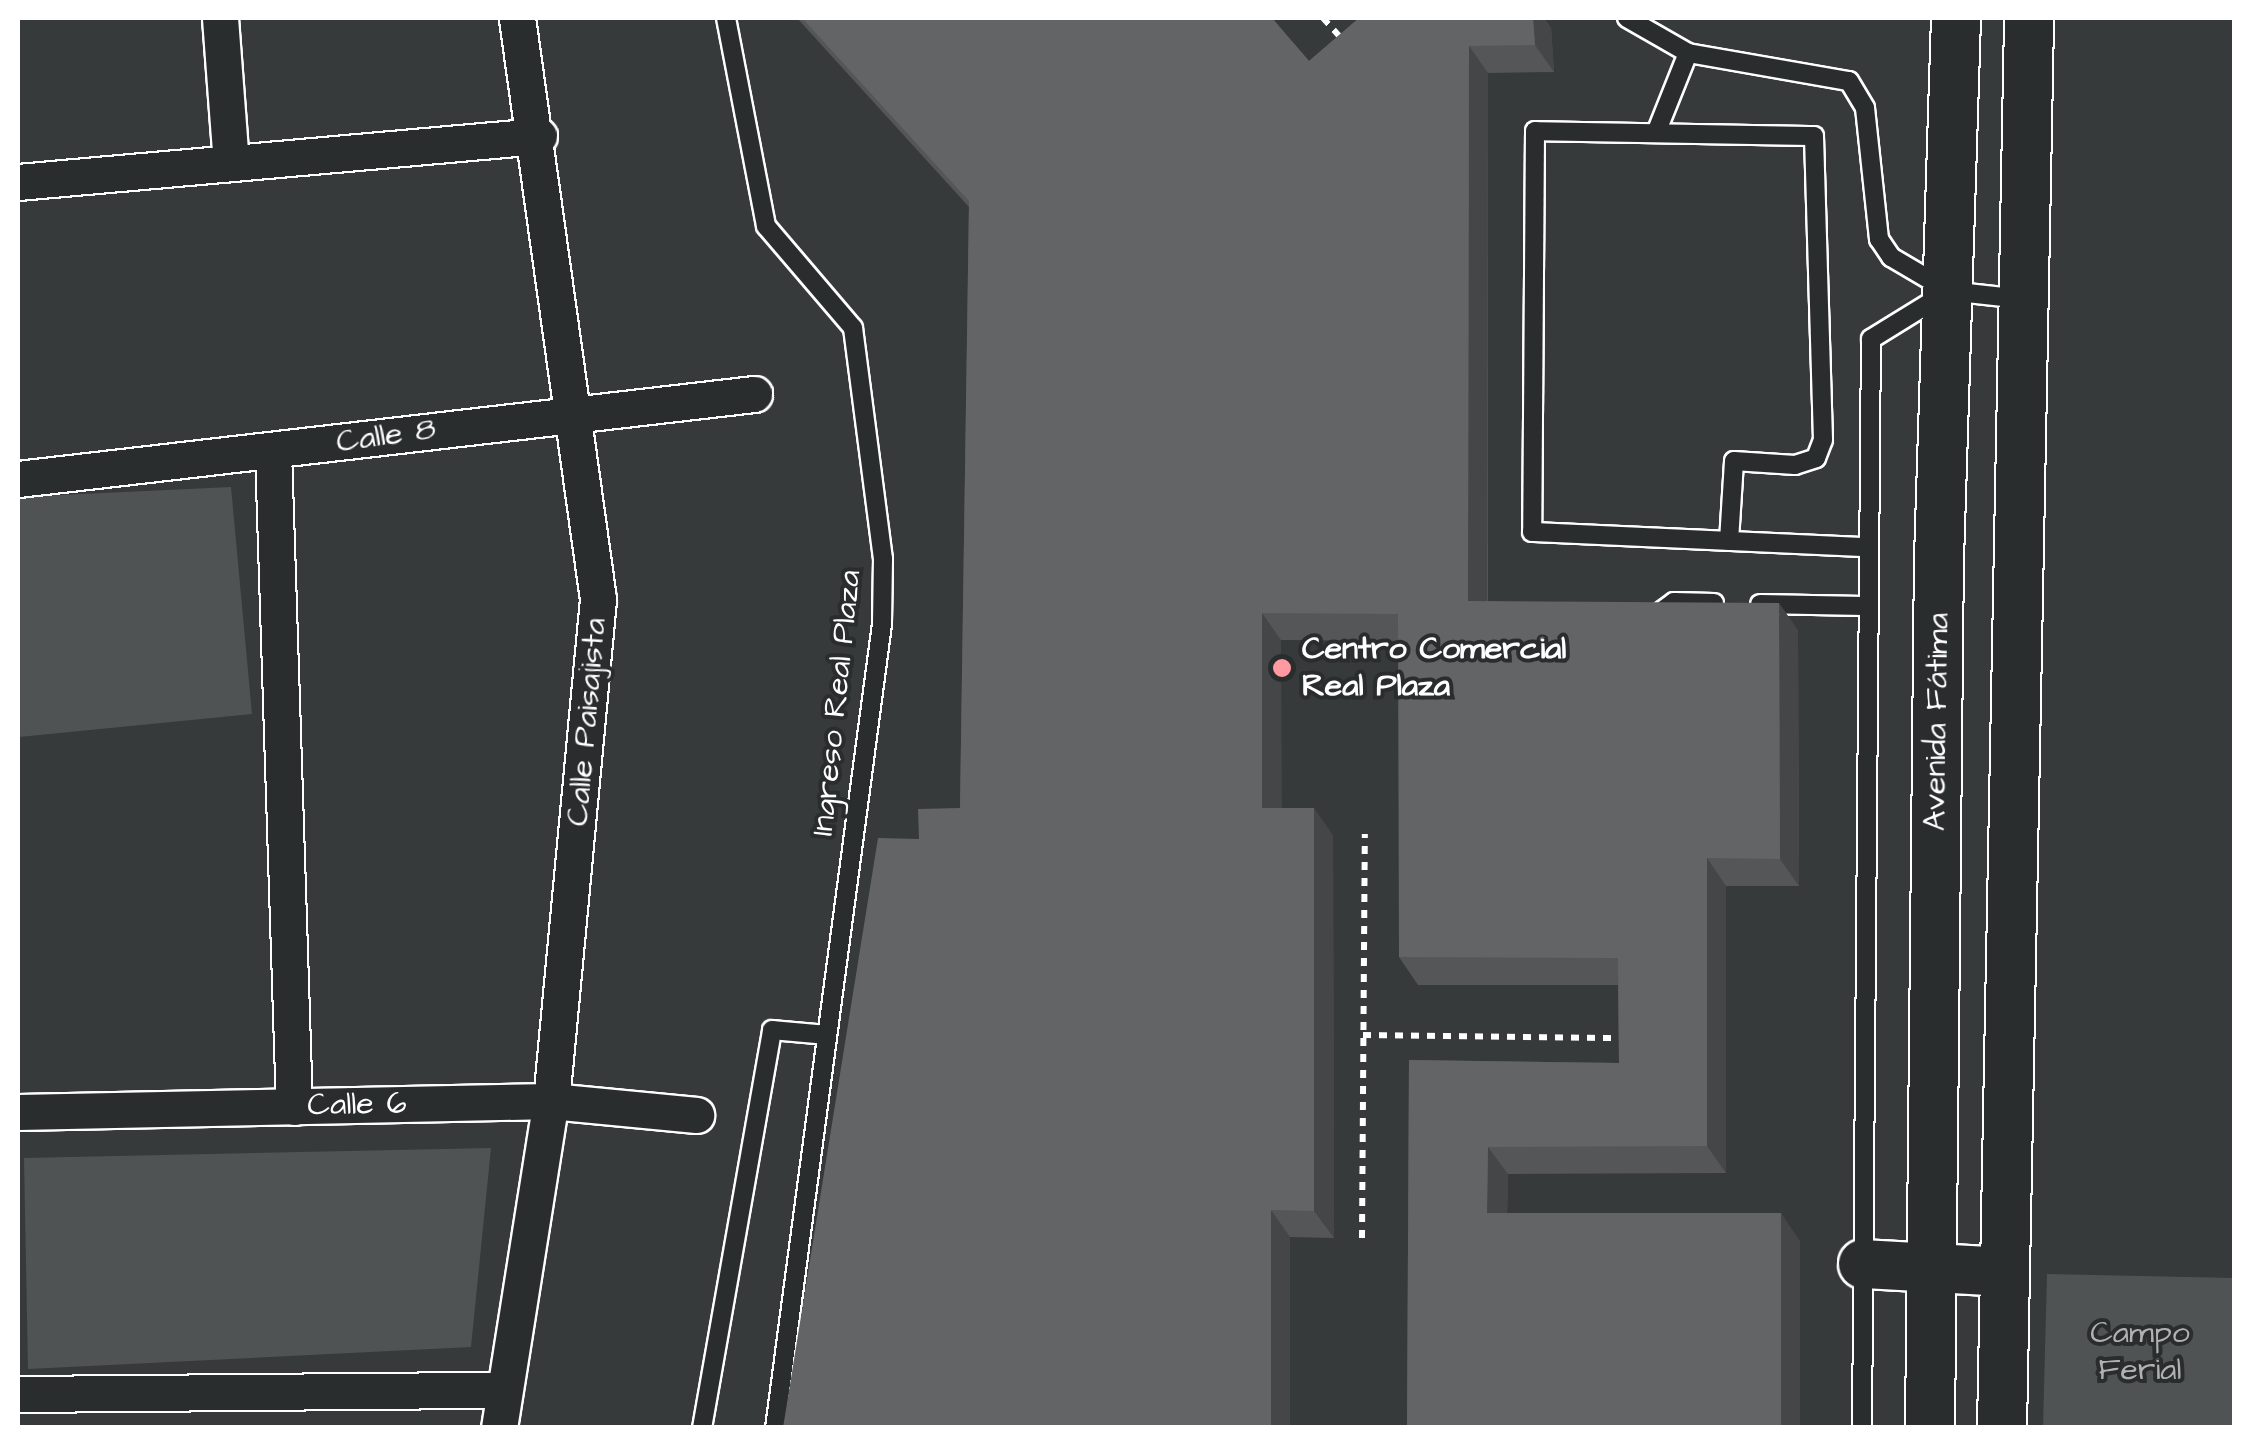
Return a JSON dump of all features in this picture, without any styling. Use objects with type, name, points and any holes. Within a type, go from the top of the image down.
[{"type":"main road","name":"Avenida Fátima","points":[[1930,1428],[1939,559],[1956,18]]},
{"type":"main road","points":[[2002,1428],[2029,18]]},
{"type":"main road","points":[[1939,559],[2016,562]]},
{"type":"main road","points":[[1863,1264],[2004,1272]]},
{"type":"street","points":[[220,18],[231,164]]},
{"type":"street","name":"Calle Paisajista","points":[[499,1428],[552,1101],[598,599],[539,136],[517,18]]},
{"type":"street","points":[[18,182],[539,136]]},
{"type":"street","name":"Calle 8","points":[[18,479],[273,451],[575,411],[754,394]]},
{"type":"street","points":[[273,451],[294,1106]]},
{"type":"street","name":"Calle 6","points":[[18,1112],[552,1101],[696,1115]]},
{"type":"street","points":[[18,1394],[503,1390]]},
{"type":"lane","name":"Ingreso Real Plaza","points":[[726,18],[766,226],[853,328],[883,560],[827,1035],[774,1428]]},
{"type":"lane","points":[[1627,18],[1688,52],[1849,81],[1865,108],[1878,239],[1949,291],[2022,298]]},
{"type":"lane","points":[[1656,133],[1688,52]]},
{"type":"lane","points":[[1729,541],[1734,461],[1796,465],[1816,458],[1823,440],[1814,136],[1535,132],[1532,532],[1729,541],[1864,547]]},
{"type":"lane","points":[[1862,1428],[1864,547],[1872,339],[1949,291]]},
{"type":"lane","points":[[1648,630],[1674,602],[1864,606]]},
{"type":"lane","points":[[702,1428],[772,1030],[827,1035]]},
{"type":"path","points":[[1323,18],[1348,46]]},
{"type":"path","points":[[1362,1238],[1365,834]]},
{"type":"path","points":[[1363,1035],[1638,1038]]},
{"type":"green space","points":[[231,487],[252,714],[19,737],[18,497]]},
{"type":"green space","points":[[491,1148],[471,1347],[28,1369],[24,1158]]},
{"type":"green space","name":"Campo Ferial","points":[[2047,1274],[2234,1278],[2234,1427],[2043,1427]]},
{"type":"building","points":[[802,18],[1272,18],[1309,61],[1359,18],[1533,18],[1535,45],[1469,46],[1468,601],[1779,603],[1780,859],[1707,858],[1707,1146],[1488,1147],[1487,1213],[1781,1213],[1781,1428],[1407,1428],[1409,1060],[1619,1063],[1618,958],[1399,957],[1398,614],[1262,613],[1262,808],[1314,808],[1314,1211],[1271,1210],[1271,1428],[783,1428],[878,838],[919,839],[918,809],[960,808],[969,201]]},
{"type":"place","name":"Centro Comercial Real Plaza","points":[[1282,668]]}]
